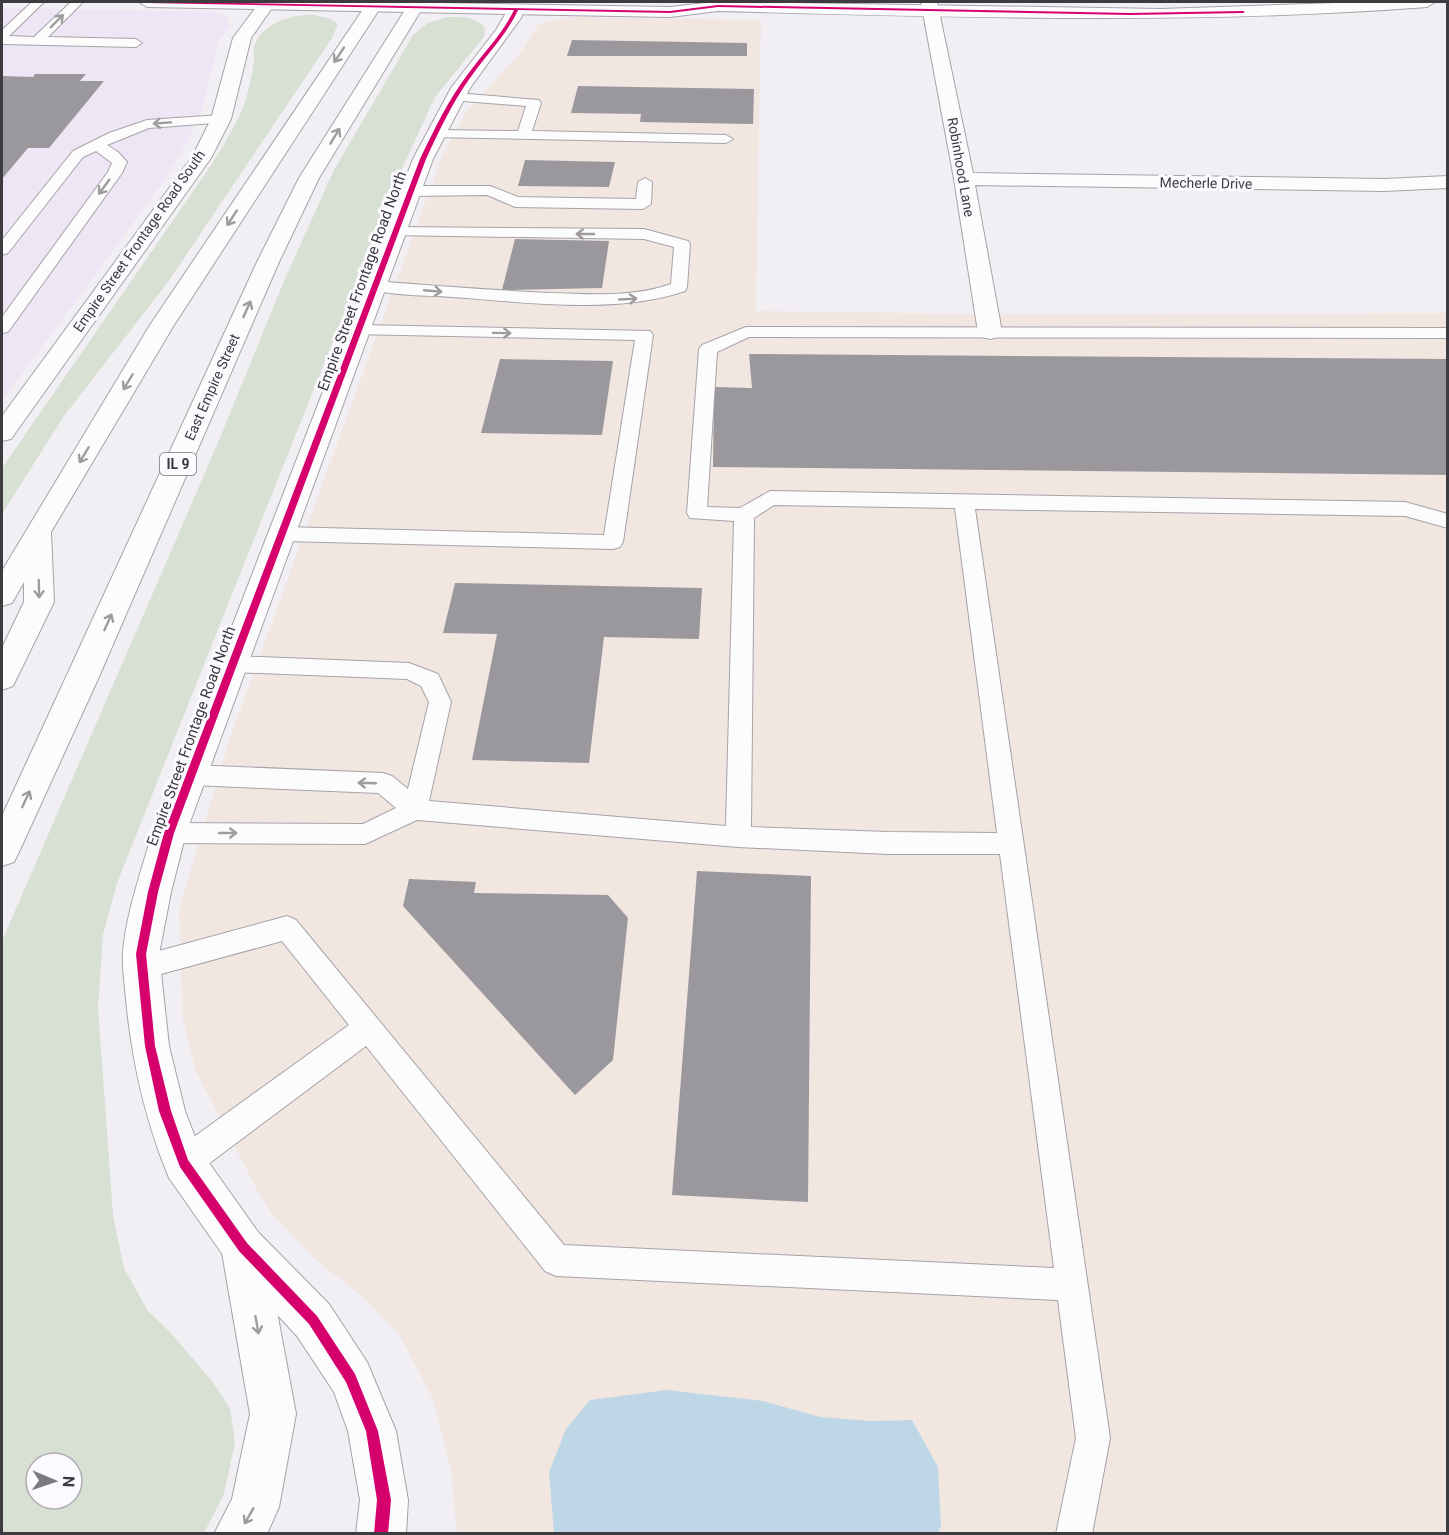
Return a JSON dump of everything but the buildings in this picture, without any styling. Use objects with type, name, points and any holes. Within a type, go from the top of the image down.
[{"type":"main road","points":[[147,2],[266,5],[374,4],[516,10],[670,12],[736,4],[1243,12],[1312,11],[1426,2]]},
{"type":"main road","points":[[696,2],[718,6]]},
{"type":"main road","points":[[2,596],[38,531],[162,325],[374,4]]},
{"type":"main road","name":"Empire Street Frontage Road South","points":[[2,434],[10,409],[201,158],[221,119],[242,38],[266,5]]},
{"type":"main road","name":"East Empire Street","points":[[2,852],[82,679],[268,262],[309,178],[416,5]]},
{"type":"main road","name":"Robinhood Lane","points":[[930,6],[964,179],[990,332]]},
{"type":"main road","name":"Empire Street Frontage Road North","points":[[381,1533],[384,1500],[372,1431],[351,1378],[313,1320],[243,1247],[184,1163],[165,1111],[150,1047],[141,954],[153,892],[169,833],[411,191],[435,134],[456,96],[476,66],[508,29],[516,10]]},
{"type":"main road","name":"Mecherle Drive","points":[[964,179],[1384,185],[1448,182]]},
{"type":"main road","points":[[2,678],[39,602],[38,531]]},
{"type":"main road","points":[[239,1533],[255,1507],[273,1414],[243,1247]]},
{"type":"lane","points":[[2,36],[38,2]]},
{"type":"lane","points":[[37,41],[77,2]]},
{"type":"lane","points":[[2,40],[136,44]]},
{"type":"lane","points":[[456,96],[534,103],[522,136]]},
{"type":"lane","points":[[2,250],[78,154],[147,124],[221,119]]},
{"type":"lane","points":[[435,134],[726,139]]},
{"type":"lane","points":[[2,328],[115,172],[120,162],[96,145]]},
{"type":"lane","points":[[411,191],[490,190],[515,202],[643,204],[645,182]]},
{"type":"lane","points":[[375,286],[492,296],[627,300],[655,297],[679,287],[682,244],[644,234],[395,232]]},
{"type":"lane","points":[[283,534],[613,542],[644,335],[360,330]]},
{"type":"lane","points":[[1448,333],[746,332],[708,349],[697,513],[744,515],[770,498],[1405,508],[1448,521]]},
{"type":"lane","points":[[964,502],[1093,1438],[1074,1533]]},
{"type":"lane","points":[[738,837],[744,515]]},
{"type":"lane","points":[[233,664],[409,671],[430,680],[440,702],[415,810]]},
{"type":"lane","points":[[191,775],[383,783],[415,810]]},
{"type":"lane","points":[[169,833],[365,834],[415,810],[738,837],[888,843],[1011,844]]},
{"type":"lane","points":[[143,967],[286,928],[556,1260],[1072,1285]]},
{"type":"lane","points":[[184,1163],[368,1028]]},
{"type":"shaded area","points":[[2,8],[212,12],[226,16],[230,26],[218,41],[203,107],[189,138],[164,181],[2,401]]},
{"type":"shaded area","points":[[561,18],[761,20],[756,311],[983,314],[1447,313],[1447,1533],[457,1533],[451,1470],[433,1399],[400,1336],[364,1298],[315,1259],[272,1214],[257,1190],[195,1069],[183,1019],[179,909],[231,735],[441,159],[466,112],[521,52],[538,25]]},
{"type":"green space","points":[[313,15],[328,18],[338,24],[332,38],[168,282],[64,416],[2,514],[2,468],[226,141],[245,102],[254,60],[254,46],[258,38],[271,26],[287,18]]},
{"type":"green space","points":[[447,17],[474,19],[485,29],[484,37],[435,97],[400,173],[117,883],[103,935],[98,1007],[113,1215],[124,1268],[148,1311],[171,1333],[212,1381],[230,1408],[235,1442],[224,1494],[204,1533],[2,1533],[2,941],[217,445],[284,281],[334,170],[413,35],[428,23]]},
{"type":"water","points":[[666,1390],[763,1401],[820,1417],[870,1421],[912,1420],[938,1467],[941,1525],[938,1533],[554,1533],[549,1472],[566,1429],[590,1400]]},
{"type":"cycle path","points":[[147,2],[670,12],[718,6],[1130,14],[1243,12]]},
{"type":"cycle path","points":[[381,1534],[384,1500],[372,1431],[351,1378],[313,1320],[243,1247],[184,1163],[165,1111],[150,1046],[141,954],[153,892],[169,833],[423,159],[461,88],[503,33],[516,10]]}]
